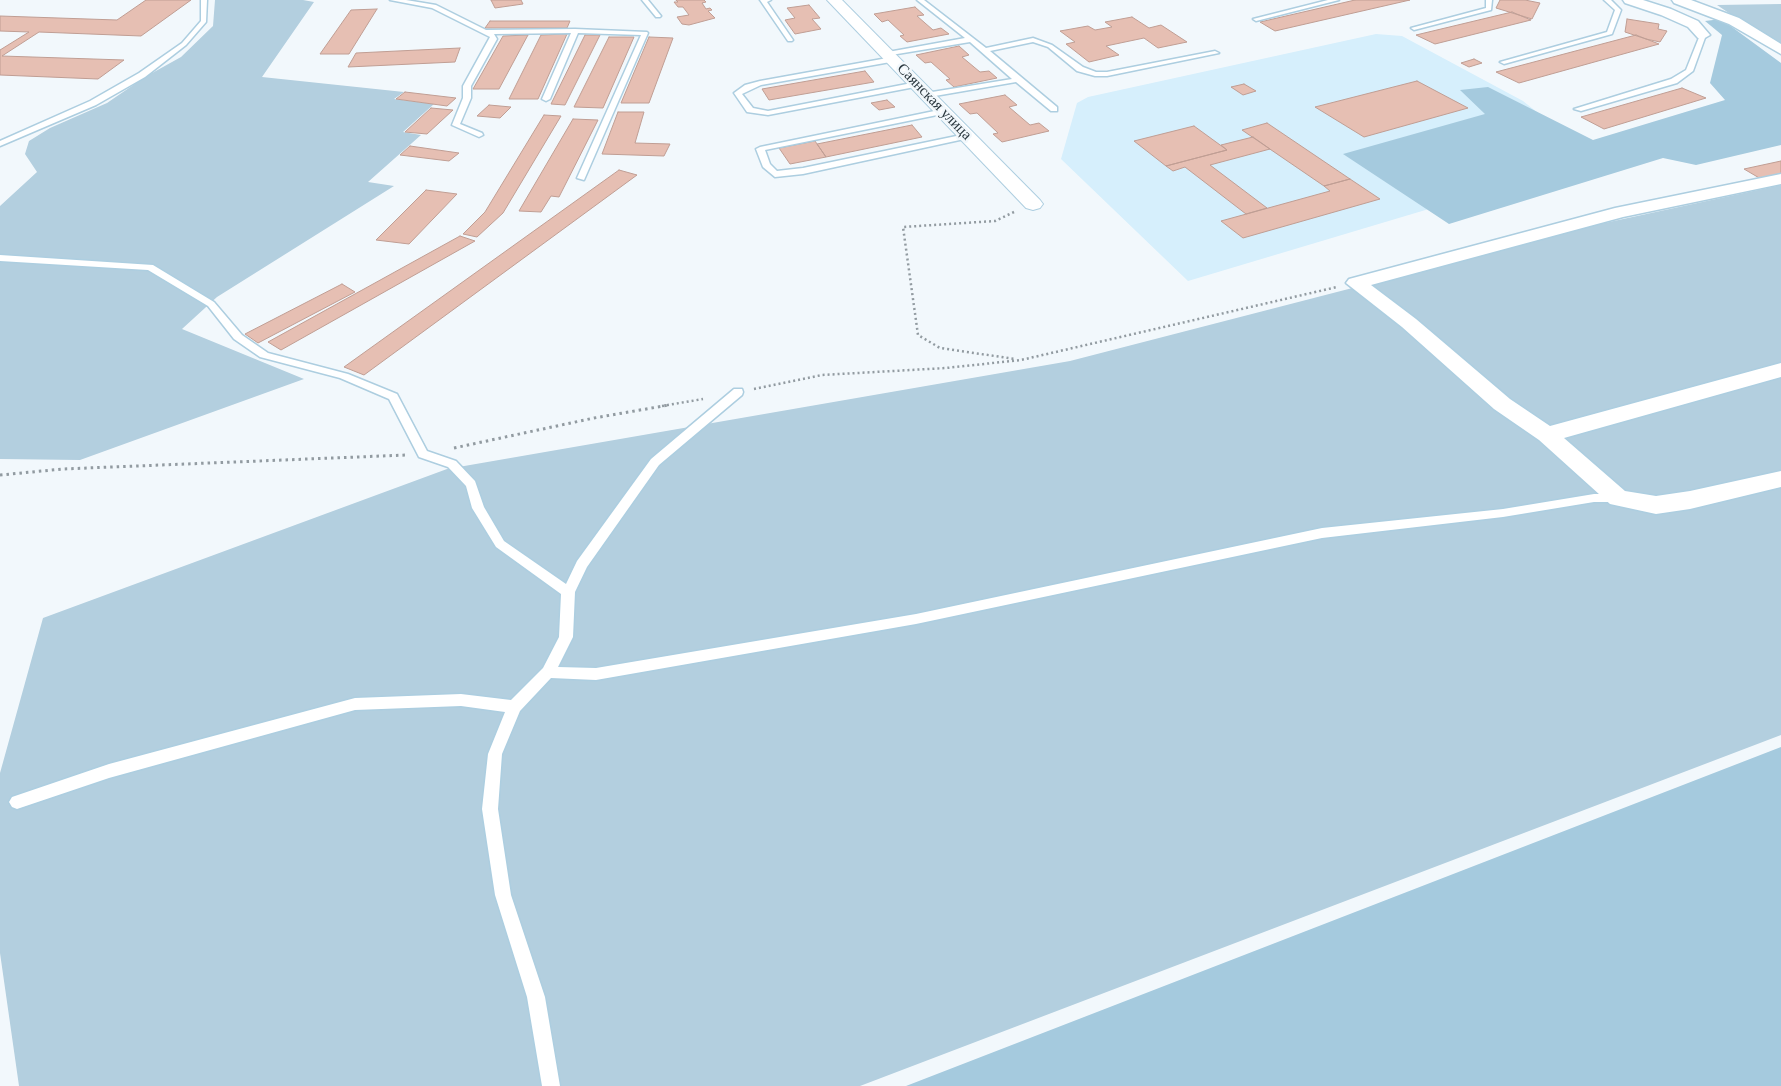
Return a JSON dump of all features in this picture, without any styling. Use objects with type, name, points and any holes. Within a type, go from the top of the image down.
[{"type":"street","name":"Саянская улица","points":[[834,0],[944,110],[966,136],[1033,204]]},
{"type":"street","points":[[1630,0],[1666,12],[1693,24],[1703,36]]},
{"type":"street","points":[[1678,0],[1734,21],[1781,50]]},
{"type":"street","points":[[1356,283],[1621,212],[1781,179]]},
{"type":"street","points":[[1356,283],[1408,323],[1502,404],[1547,435],[1618,498],[1656,505],[1690,500],[1781,479]]},
{"type":"street","points":[[1547,435],[1781,370]]},
{"type":"lane","points":[[0,144],[93,103],[142,75],[184,44],[204,21],[204,0]]},
{"type":"lane","points":[[393,0],[434,6],[493,36],[494,40],[467,86],[467,98],[456,125],[479,135]]},
{"type":"lane","points":[[645,0],[658,16]]},
{"type":"lane","points":[[768,0],[763,1],[790,40]]},
{"type":"lane","points":[[920,0],[972,39],[1054,109]]},
{"type":"lane","points":[[1256,19],[1336,0]]},
{"type":"lane","points":[[1414,28],[1489,9],[1489,0]]},
{"type":"lane","points":[[1504,62],[1610,33],[1618,10],[1607,0]]},
{"type":"lane","points":[[484,32],[575,31],[645,33],[581,178]]},
{"type":"lane","points":[[546,99],[575,31]]},
{"type":"lane","points":[[1578,109],[1674,81],[1689,71],[1703,36]]},
{"type":"lane","points":[[972,39],[760,83],[738,93],[750,110],[768,113],[923,89],[1018,80]]},
{"type":"lane","points":[[985,50],[1036,40],[1050,46],[1080,69],[1095,74],[1107,74],[1214,54]]},
{"type":"lane","points":[[944,110],[760,149],[766,165],[775,174],[803,171],[966,136]]},
{"type":"lane","points":[[0,258],[150,267],[211,304],[238,337],[264,355],[344,376],[393,397],[424,454],[452,464],[471,484],[478,508],[500,544],[568,592]]},
{"type":"lane","points":[[551,1086],[536,997],[503,895],[490,808],[495,754],[514,707],[548,672],[566,637],[568,592],[582,564],[656,462],[738,392]]},
{"type":"lane","points":[[548,672],[596,674],[916,619],[1322,533],[1503,513],[1594,498],[1618,498]]},
{"type":"lane","points":[[17,802],[109,771],[355,704],[461,700],[514,707]]},
{"type":"path","points":[[1021,360],[940,348],[918,335],[903,227],[995,221],[1033,204]]},
{"type":"path","points":[[0,476],[63,469],[424,454],[594,418],[822,375],[946,368],[1021,360],[1356,283]]},
{"type":"shaded area","points":[[215,0],[303,0],[314,2],[262,77],[404,92],[394,99],[434,104],[403,132],[421,135],[368,182],[394,186],[217,297],[182,329],[304,379],[80,460],[0,459],[0,206],[37,172],[25,154],[29,141],[50,128],[107,103],[145,77],[181,57],[213,26]]},
{"type":"shaded area","points":[[1781,4],[1781,48],[1717,5]]},
{"type":"shaded area","points":[[1721,19],[1781,63],[1781,145],[1696,165],[1663,158],[1449,224],[1343,154],[1485,114],[1460,90],[1488,87],[1593,140],[1725,100],[1710,83],[1722,35],[1705,21]]},
{"type":"shaded area","points":[[1376,34],[1402,36],[1523,101],[1596,159],[1188,281],[1061,159],[1077,103],[1088,97]]},
{"type":"shaded area","points":[[1781,185],[1781,735],[860,1086],[19,1086],[0,953],[0,773],[43,618],[447,469],[1070,361],[1600,224]]},
{"type":"shaded area","points":[[1781,747],[1781,1086],[906,1086]]},
{"type":"building","points":[[146,0],[191,0],[141,36],[39,32],[2,56],[124,60],[98,79],[0,75],[0,50],[29,32],[0,31],[0,16],[117,20]]},
{"type":"building","points":[[491,0],[521,0],[523,4],[495,8]]},
{"type":"building","points":[[676,0],[704,0],[706,2],[702,3],[706,9],[710,8],[712,10],[708,11],[715,18],[689,25],[682,24],[677,17],[689,15],[683,7],[678,7],[674,2],[678,2]]},
{"type":"building","points":[[1355,0],[1410,0],[1275,31],[1260,22]]},
{"type":"building","points":[[1500,0],[1525,0],[1540,3],[1532,19],[1496,8]]},
{"type":"building","points":[[809,5],[820,18],[812,19],[821,29],[795,34],[785,20],[795,18],[787,8]]},
{"type":"building","points":[[915,7],[924,15],[917,16],[933,30],[941,28],[949,34],[907,42],[900,36],[904,35],[888,20],[882,22],[874,14]]},
{"type":"building","points":[[377,9],[349,54],[320,54],[351,10]]},
{"type":"building","points":[[1512,12],[1531,20],[1435,44],[1416,35]]},
{"type":"building","points":[[1132,17],[1149,28],[1161,25],[1187,42],[1158,48],[1144,38],[1106,46],[1119,55],[1089,62],[1066,44],[1075,42],[1060,31],[1088,26],[1095,30],[1112,27],[1105,22]]},
{"type":"building","points":[[1627,19],[1659,24],[1658,29],[1667,31],[1660,42],[1646,39],[1625,32]]},
{"type":"building","points":[[490,21],[570,21],[567,28],[485,28]]},
{"type":"building","points":[[567,34],[538,99],[509,99],[541,35]]},
{"type":"building","points":[[528,35],[499,89],[473,89],[503,36]]},
{"type":"building","points":[[585,35],[600,35],[565,105],[551,104]]},
{"type":"building","points":[[1636,35],[1659,44],[1519,83],[1496,72]]},
{"type":"building","points":[[609,37],[634,37],[603,108],[574,107]]},
{"type":"building","points":[[649,37],[673,38],[649,103],[621,103]]},
{"type":"building","points":[[959,46],[969,55],[962,57],[980,72],[989,71],[997,78],[954,87],[946,80],[950,79],[931,62],[925,63],[916,55]]},
{"type":"building","points":[[460,48],[455,62],[348,67],[356,53]]},
{"type":"building","points":[[1474,59],[1482,63],[1469,67],[1461,63]]},
{"type":"building","points":[[865,71],[874,82],[769,100],[762,89]]},
{"type":"building","points":[[1417,81],[1468,108],[1364,137],[1315,107]]},
{"type":"building","points":[[1244,84],[1256,91],[1243,95],[1231,87]]},
{"type":"building","points":[[1682,88],[1706,98],[1604,129],[1581,117]]},
{"type":"building","points":[[405,92],[456,98],[447,106],[396,99]]},
{"type":"building","points":[[1005,95],[1017,105],[1009,107],[1030,125],[1039,123],[1049,131],[1002,142],[993,134],[998,133],[977,113],[970,114],[959,104]]},
{"type":"building","points":[[887,100],[895,107],[879,110],[871,103]]},
{"type":"building","points":[[489,105],[511,107],[500,118],[477,116]]},
{"type":"building","points":[[431,108],[453,110],[427,134],[405,132]]},
{"type":"building","points":[[618,112],[644,112],[635,143],[670,144],[664,156],[602,154]]},
{"type":"building","points":[[544,115],[561,116],[503,213],[477,237],[463,234],[485,212]]},
{"type":"building","points":[[573,119],[598,120],[559,197],[551,196],[541,212],[519,211]]},
{"type":"building","points":[[1267,123],[1350,179],[1324,186],[1242,130]]},
{"type":"building","points":[[912,125],[922,137],[826,157],[817,144]]},
{"type":"building","points":[[1194,126],[1227,150],[1166,166],[1134,141]]},
{"type":"building","points":[[1253,137],[1270,149],[1210,165],[1267,208],[1246,214],[1185,167],[1173,171],[1166,166],[1227,150],[1221,145]]},
{"type":"building","points":[[815,141],[826,157],[790,164],[779,148]]},
{"type":"building","points":[[410,146],[459,153],[449,161],[400,155]]},
{"type":"building","points":[[1781,161],[1781,175],[1761,179],[1744,169]]},
{"type":"building","points":[[619,170],[637,175],[364,375],[344,367]]},
{"type":"building","points":[[1350,179],[1380,199],[1243,238],[1221,221],[1330,191],[1324,186]]},
{"type":"building","points":[[426,190],[457,194],[409,244],[376,240]]},
{"type":"building","points":[[460,236],[475,241],[281,350],[268,342]]},
{"type":"building","points":[[342,284],[355,292],[258,343],[245,334]]}]
